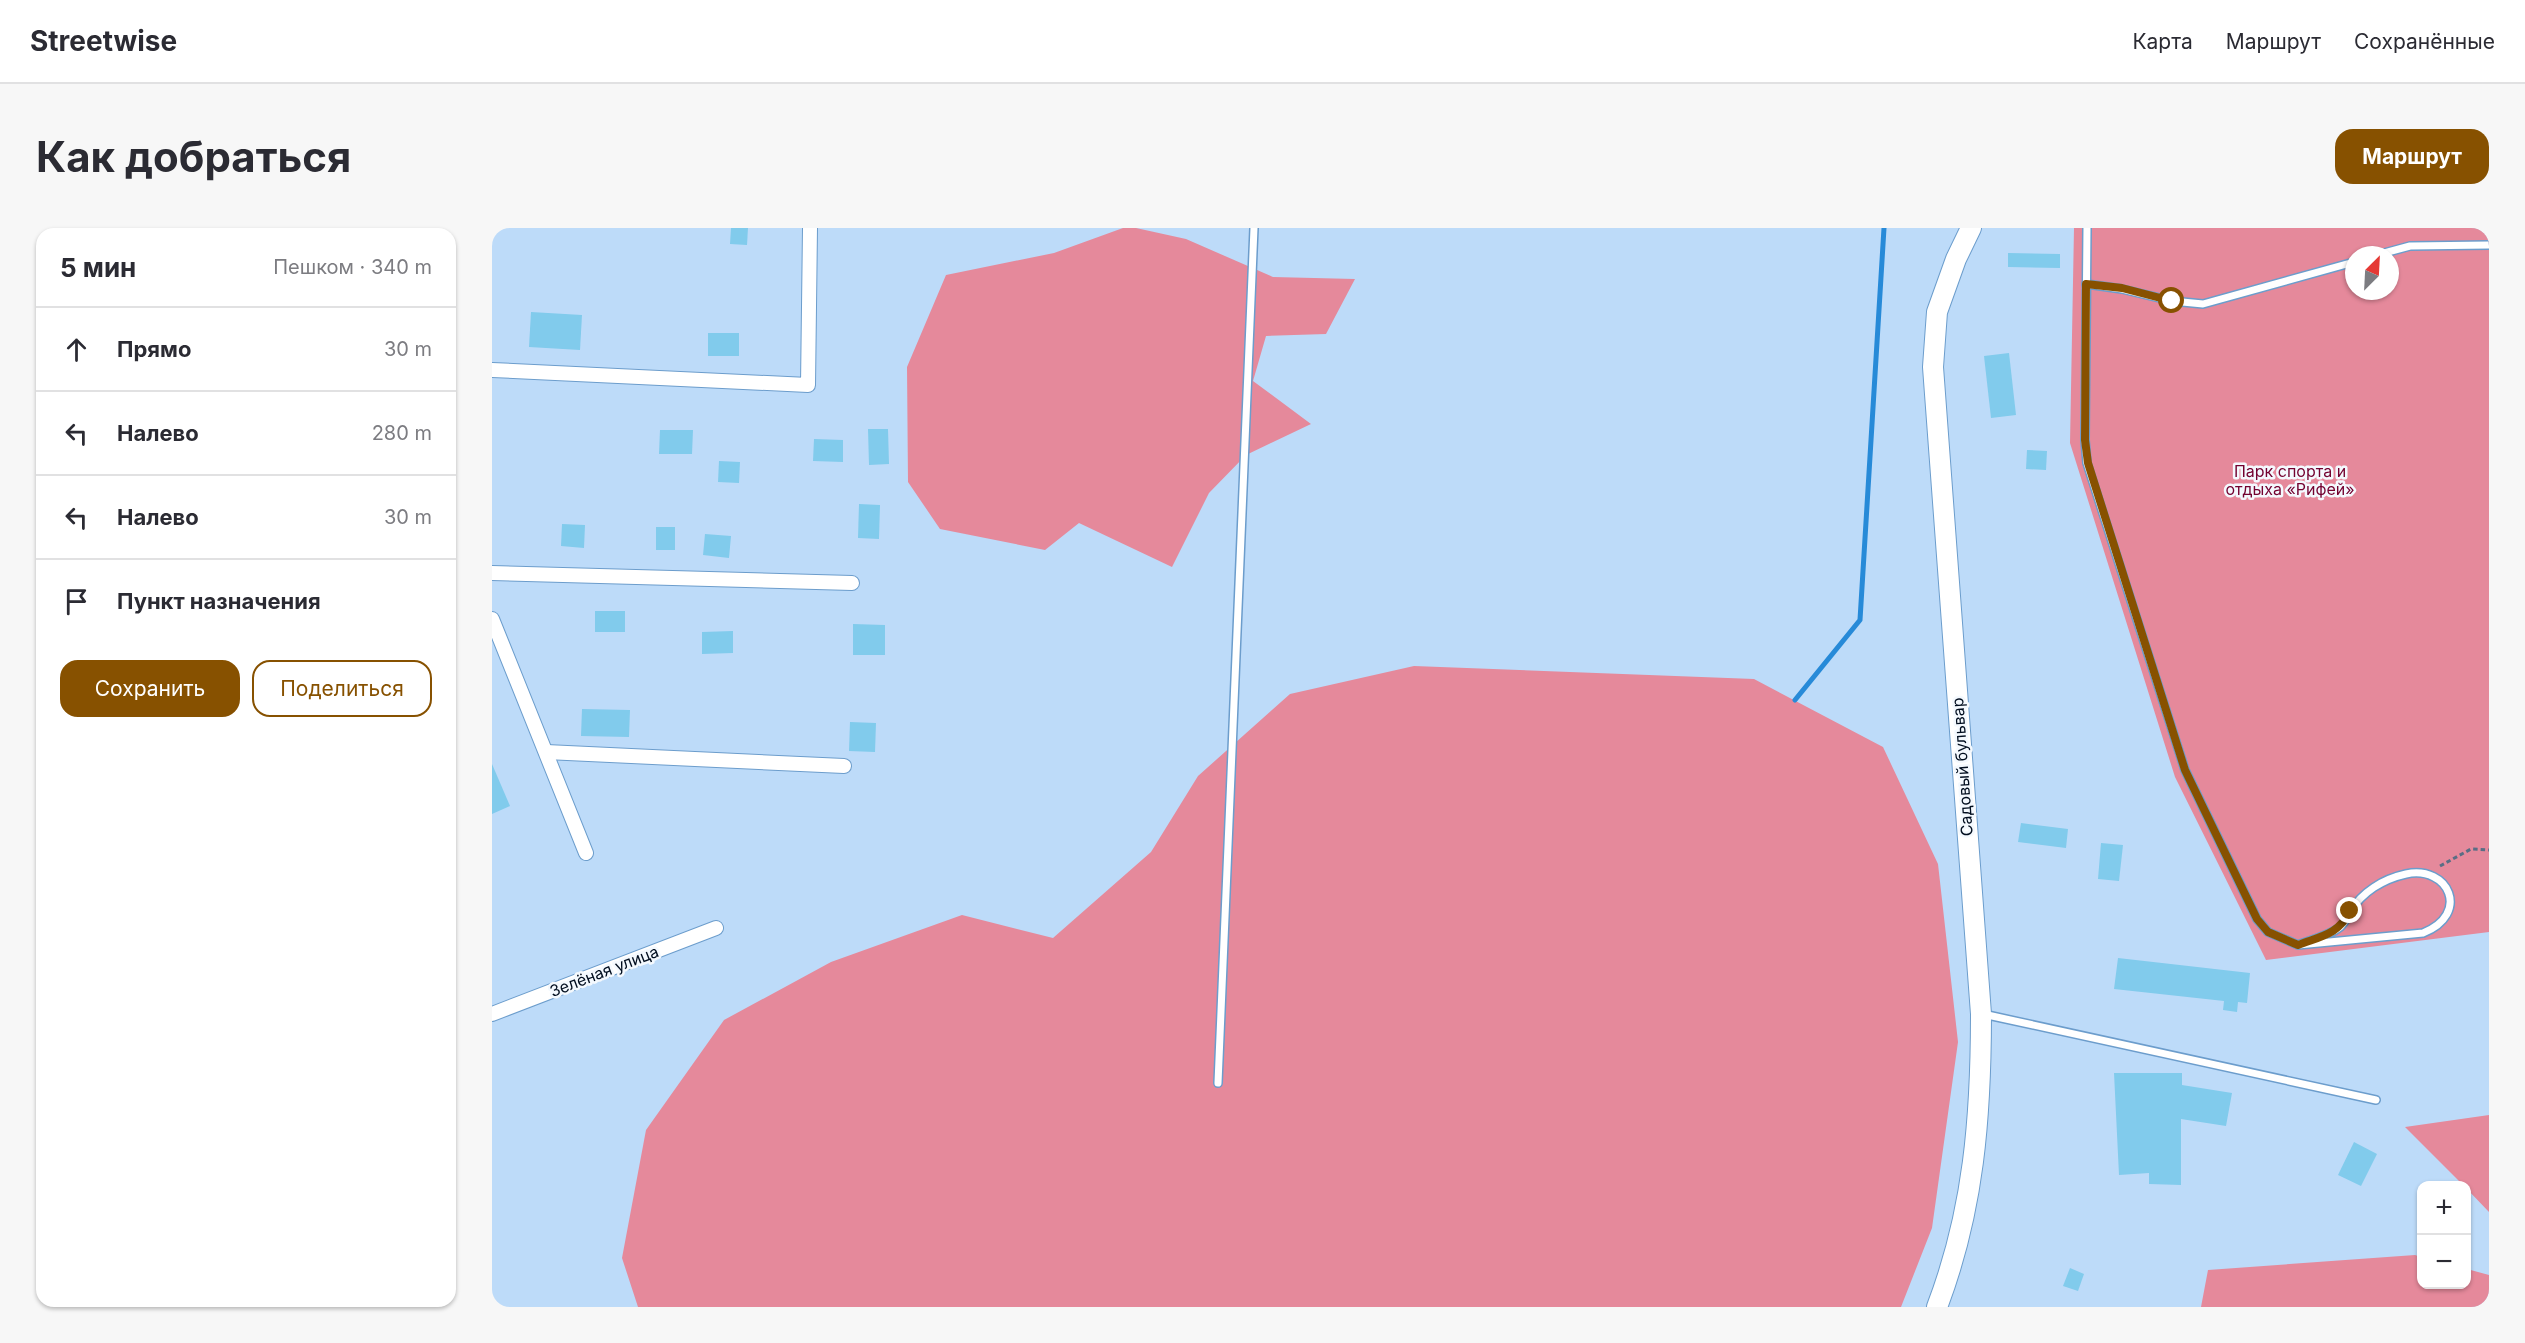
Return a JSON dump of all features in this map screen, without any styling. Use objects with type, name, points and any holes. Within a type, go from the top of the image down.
[{"type":"street","points":[[492,370],[808,385],[810,228]]},
{"type":"street","name":"Садовый бульвар","points":[[1937,1307],[1952,1266],[1973,1175],[1981,1095],[1981,1014],[1933,367],[1937,312],[1956,259],[1971,228]]},
{"type":"street","points":[[492,573],[852,584]]},
{"type":"street","points":[[492,619],[586,853]]},
{"type":"street","points":[[546,752],[844,766]]},
{"type":"street","name":"Зелёная улица","points":[[492,1014],[716,928]]},
{"type":"lane","points":[[1218,1083],[1254,228]]},
{"type":"lane","points":[[2087,228],[2085,440],[2088,463],[2185,770],[2257,919],[2268,932],[2298,945],[2424,933],[2437,927],[2446,919],[2453,904],[2449,890],[2441,881],[2425,874],[2407,874],[2372,888],[2360,898],[2343,926],[2298,945]]},
{"type":"lane","points":[[2399,249],[2410,246],[2489,245]]},
{"type":"lane","points":[[2086,284],[2122,288],[2172,301],[2203,304],[2345,265]]},
{"type":"lane","points":[[1981,1014],[2376,1100]]},
{"type":"path","points":[[2425,874],[2471,849],[2489,849]]},
{"type":"green space","points":[[1123,228],[1136,228],[1186,239],[1273,277],[1355,279],[1326,334],[1266,336],[1253,381],[1311,424],[1246,455],[1209,493],[1172,567],[1079,523],[1045,550],[940,529],[908,482],[907,367],[946,275],[1054,253]]},
{"type":"green space","name":"Парк спорта и отдыха «Рифей»","points":[[2074,228],[2489,228],[2489,932],[2266,960],[2175,777],[2070,443]]},
{"type":"green space","points":[[1414,666],[1754,679],[1883,747],[1938,864],[1958,1042],[1932,1228],[1901,1307],[638,1307],[622,1258],[646,1130],[724,1020],[831,962],[962,915],[1053,938],[1151,852],[1198,776],[1290,694]]},
{"type":"green space","points":[[2489,1115],[2489,1212],[2471,1193],[2471,1181],[2459,1181],[2405,1127]]},
{"type":"green space","points":[[2415,1255],[2417,1256],[2417,1289],[2471,1289],[2471,1270],[2489,1275],[2489,1307],[2201,1307],[2208,1270]]},
{"type":"building","points":[[731,228],[748,228],[747,245],[730,244]]},
{"type":"building","points":[[2008,253],[2060,254],[2060,268],[2008,267]]},
{"type":"building","points":[[531,312],[582,315],[580,350],[529,347]]},
{"type":"building","points":[[708,333],[739,333],[739,356],[708,356]]},
{"type":"building","points":[[2009,353],[2016,415],[1991,418],[1984,356]]},
{"type":"building","points":[[868,429],[888,429],[889,464],[869,465]]},
{"type":"building","points":[[660,430],[693,430],[692,454],[659,454]]},
{"type":"building","points":[[814,439],[843,440],[843,462],[813,461]]},
{"type":"building","points":[[2027,450],[2047,451],[2046,470],[2026,469]]},
{"type":"building","points":[[719,461],[740,462],[739,483],[718,482]]},
{"type":"building","points":[[859,504],[880,505],[879,539],[858,538]]},
{"type":"building","points":[[562,524],[585,525],[584,548],[561,546]]},
{"type":"building","points":[[656,527],[675,527],[675,550],[656,550]]},
{"type":"building","points":[[705,534],[731,536],[729,558],[703,555]]},
{"type":"building","points":[[595,611],[625,611],[625,632],[595,632]]},
{"type":"building","points":[[853,624],[885,625],[885,655],[853,655]]},
{"type":"building","points":[[733,631],[733,653],[702,654],[702,632]]},
{"type":"building","points":[[582,709],[630,710],[629,737],[581,736]]},
{"type":"building","points":[[850,722],[876,723],[875,752],[849,751]]},
{"type":"building","points":[[492,764],[510,806],[492,814]]},
{"type":"building","points":[[2021,823],[2068,829],[2066,848],[2018,842]]},
{"type":"building","points":[[2101,843],[2123,845],[2119,881],[2098,879]]},
{"type":"building","points":[[2118,958],[2250,973],[2247,1003],[2238,1002],[2237,1012],[2223,1010],[2224,1001],[2114,989]]},
{"type":"building","points":[[2114,1073],[2182,1073],[2182,1085],[2232,1093],[2226,1126],[2181,1119],[2181,1185],[2149,1184],[2149,1173],[2119,1175]]},
{"type":"building","points":[[2354,1142],[2377,1154],[2361,1186],[2338,1175]]},
{"type":"building","points":[[2070,1268],[2084,1274],[2078,1291],[2063,1286]]},
{"type":"waterway","points":[[1795,700],[1860,620],[1884,228]]},
{"type":"route","points":[[2172,301],[2122,288],[2086,284],[2085,440],[2088,463],[2185,770],[2257,919],[2268,932],[2280,940],[2298,945],[2343,926],[2350,911]]}]
